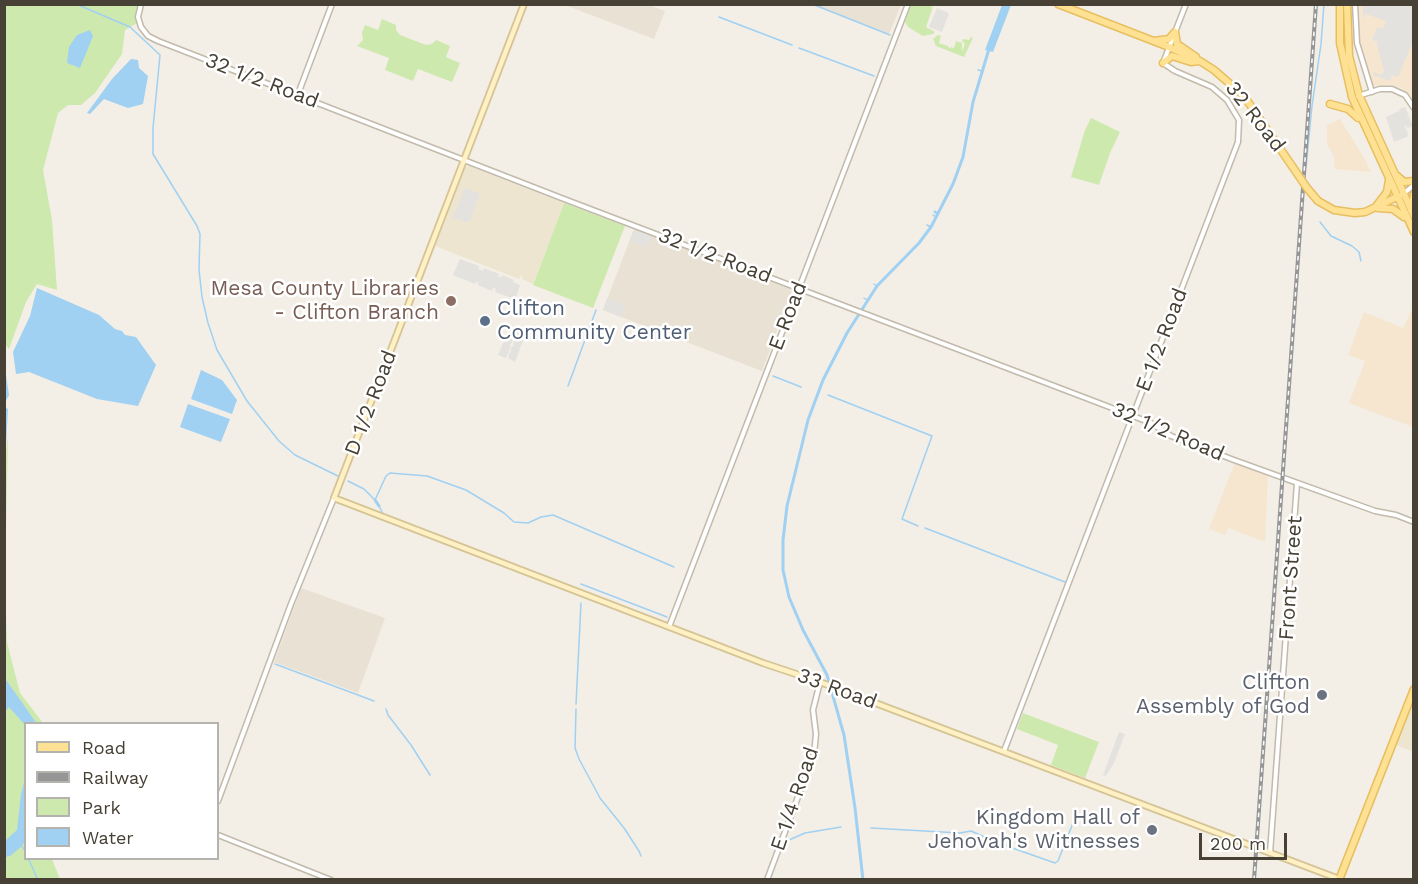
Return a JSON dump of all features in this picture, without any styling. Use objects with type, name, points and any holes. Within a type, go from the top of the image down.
[{"type":"main road","name":"D 1/2 Road","points":[[334,498],[524,4]]},
{"type":"main road","name":"32 Road","points":[[1058,4],[1169,47],[1200,61],[1226,78],[1244,96],[1307,188],[1318,201],[1328,208],[1344,212],[1365,212],[1400,196]]},
{"type":"main road","points":[[1340,4],[1340,43],[1364,128],[1389,180],[1412,213]]},
{"type":"main road","points":[[1347,4],[1348,49],[1355,96],[1390,167],[1413,230]]},
{"type":"main road","points":[[1153,41],[1169,39],[1175,32]]},
{"type":"main road","points":[[1175,32],[1177,44],[1189,50],[1200,61]]},
{"type":"main road","points":[[1163,63],[1172,56],[1191,62],[1200,61]]},
{"type":"main road","points":[[1330,104],[1350,110],[1364,128]]},
{"type":"main road","points":[[1390,167],[1400,180],[1413,183]]},
{"type":"main road","points":[[1374,208],[1387,192],[1389,180]]},
{"type":"main road","points":[[1412,213],[1413,193]]},
{"type":"main road","points":[[1374,208],[1396,210],[1413,230]]},
{"type":"main road","name":"33 Road","points":[[334,498],[763,663],[823,683],[1339,879]]},
{"type":"main road","points":[[1339,879],[1413,688]]},
{"type":"street","name":"32 1/2 Road","points":[[141,4],[139,22],[143,31],[153,39],[1151,423],[1171,436],[1382,513],[1412,520]]},
{"type":"street","points":[[298,94],[333,4]]},
{"type":"street","name":"E Road","points":[[669,627],[908,4]]},
{"type":"street","points":[[1163,63],[1186,4]]},
{"type":"street","points":[[1355,4],[1357,44],[1372,92]]},
{"type":"street","name":"E 1/2 Road","points":[[1004,751],[1236,149],[1240,132],[1237,115],[1219,92],[1163,63]]},
{"type":"street","points":[[1355,96],[1385,89],[1396,90],[1408,98],[1413,108]]},
{"type":"street","name":"32 Road","points":[[1400,196],[1413,183]]},
{"type":"street","name":"32 Road","points":[[1400,196],[1413,193]]},
{"type":"street","name":"Front Street","points":[[1270,853],[1297,483]]},
{"type":"street","name":"D 1/2 Road","points":[[219,798],[291,604],[334,498]]},
{"type":"street","name":"E 1/4 Road","points":[[766,879],[814,754],[816,734],[813,710],[823,683]]},
{"type":"street","points":[[219,835],[331,879]]},
{"type":"shaded area","points":[[901,4],[889,34],[812,5]]},
{"type":"shaded area","points":[[565,5],[649,5],[665,11],[654,39]]},
{"type":"shaded area","points":[[1359,5],[1413,5],[1413,99],[1401,88],[1390,85],[1374,86],[1372,83],[1359,36]]},
{"type":"shaded area","points":[[1363,5],[1413,5],[1413,41],[1398,77],[1392,75],[1390,81],[1373,75],[1374,72],[1382,75],[1384,71],[1378,42],[1372,40],[1377,27],[1383,29],[1386,21],[1366,14],[1363,17]]},
{"type":"shaded area","points":[[937,8],[949,13],[942,32],[929,27]]},
{"type":"shaded area","points":[[1405,107],[1409,116],[1406,118],[1409,117],[1413,126],[1408,128],[1404,124],[1407,137],[1394,142],[1386,117],[1399,111],[1400,113],[1399,109]]},
{"type":"shaded area","points":[[1340,119],[1371,172],[1335,169],[1334,156],[1327,144],[1327,125]]},
{"type":"shaded area","points":[[469,166],[564,203],[533,284],[522,279],[521,276],[519,279],[435,246],[465,168]]},
{"type":"shaded area","points":[[465,188],[480,194],[470,221],[465,222],[453,218]]},
{"type":"shaded area","points":[[634,229],[792,290],[762,371],[603,310]]},
{"type":"shaded area","points":[[634,229],[652,236],[647,248],[630,241]]},
{"type":"shaded area","points":[[460,259],[479,266],[478,269],[483,271],[484,268],[499,274],[498,277],[502,275],[514,280],[513,282],[520,285],[516,297],[512,298],[495,292],[496,289],[493,288],[492,291],[478,285],[478,282],[475,284],[453,275]]},
{"type":"shaded area","points":[[607,298],[625,305],[621,317],[603,310]]},
{"type":"shaded area","points":[[1413,307],[1413,427],[1349,403],[1365,361],[1348,355],[1364,312],[1403,328]]},
{"type":"shaded area","points":[[509,326],[517,329],[509,344],[511,346],[506,358],[498,355],[505,343],[503,341]]},
{"type":"shaded area","points":[[518,330],[527,331],[518,348],[520,349],[515,362],[508,358],[512,346],[515,347],[513,345]]},
{"type":"shaded area","points":[[1235,462],[1268,474],[1265,542],[1228,528],[1225,535],[1209,529]]},
{"type":"shaded area","points":[[301,588],[385,618],[358,693],[274,662]]},
{"type":"shaded area","points":[[1413,699],[1413,752],[1396,745]]},
{"type":"shaded area","points":[[1119,732],[1125,734],[1114,763],[1106,776],[1103,775]]},
{"type":"green space","points":[[4,5],[141,5],[139,22],[125,30],[122,54],[95,93],[81,105],[68,105],[58,113],[43,170],[52,220],[57,290],[37,284],[26,302],[9,349],[4,343]]},
{"type":"green space","points":[[911,5],[933,7],[926,27],[935,32],[933,34],[923,36],[908,27],[905,22]]},
{"type":"green space","points":[[382,19],[396,25],[396,30],[400,35],[426,45],[436,40],[450,46],[446,57],[460,63],[452,82],[418,69],[413,81],[385,70],[389,58],[357,46],[363,40],[362,33],[365,25],[378,30]]},
{"type":"green space","points":[[938,35],[941,36],[939,43],[950,49],[954,48],[956,41],[962,43],[962,52],[965,43],[962,42],[963,39],[973,38],[964,57],[936,46],[933,39]]},
{"type":"green space","points":[[1091,118],[1120,132],[1099,185],[1071,177],[1085,130]]},
{"type":"green space","points":[[564,203],[625,226],[593,308],[533,285]]},
{"type":"green space","points":[[8,437],[5,583],[7,642],[20,693],[42,722],[24,722],[24,860],[52,860],[60,879],[5,880],[4,465]]},
{"type":"green space","points":[[1023,713],[1099,742],[1085,778],[1051,765],[1058,745],[1017,729]]},
{"type":"water","points":[[1002,5],[1011,5],[993,52],[985,50]]},
{"type":"water","points":[[90,30],[93,36],[80,68],[67,63],[69,47],[77,35]]},
{"type":"water","points":[[131,59],[138,60],[139,68],[148,76],[143,104],[128,108],[104,99],[90,114],[87,113],[112,79]]},
{"type":"water","points":[[37,288],[99,315],[125,335],[136,337],[156,365],[138,406],[97,399],[29,372],[16,374],[13,352],[30,316]]},
{"type":"water","points":[[4,361],[9,395],[5,403],[8,409],[5,465]]},
{"type":"water","points":[[201,370],[222,380],[237,400],[232,414],[191,399]]},
{"type":"water","points":[[188,404],[230,419],[221,442],[180,427]]},
{"type":"water","points":[[4,677],[36,722],[24,722],[24,724],[9,707],[5,712]]},
{"type":"water","points":[[24,783],[24,843],[10,856],[5,857],[5,841],[17,830]]},
{"type":"waterway","points":[[76,4],[130,27],[160,55],[153,128],[153,154],[200,234],[199,270],[202,297],[217,350],[247,401],[279,441],[295,455],[340,477]]},
{"type":"waterway","points":[[812,4],[890,35]]},
{"type":"waterway","points":[[1306,167],[1324,4]]},
{"type":"waterway","points":[[719,17],[792,45]]},
{"type":"waterway","points":[[799,48],[874,76]]},
{"type":"waterway","points":[[863,880],[844,735],[827,675],[803,630],[789,597],[783,570],[783,540],[787,506],[808,420],[823,380],[847,333],[877,286],[919,243],[931,227],[953,184],[963,157],[973,102],[989,49]]},
{"type":"waterway","points":[[978,70],[982,71]]},
{"type":"waterway","points":[[934,212],[938,214]]},
{"type":"waterway","points":[[1320,222],[1331,236],[1359,252],[1361,261]]},
{"type":"waterway","points":[[927,225],[931,227]]},
{"type":"waterway","points":[[568,386],[596,310]]},
{"type":"waterway","points":[[773,376],[801,387]]},
{"type":"waterway","points":[[828,395],[932,436],[902,519],[918,526]]},
{"type":"waterway","points":[[348,481],[364,489],[375,500],[386,476],[390,473],[427,476],[466,490],[504,513],[514,522],[528,523],[553,515],[674,567]]},
{"type":"waterway","points":[[375,500],[379,506]]},
{"type":"waterway","points":[[379,506],[383,514]]},
{"type":"waterway","points":[[925,528],[1065,582]]},
{"type":"waterway","points":[[581,584],[667,617]]},
{"type":"waterway","points":[[576,704],[581,603]]},
{"type":"waterway","points":[[275,664],[374,701]]},
{"type":"waterway","points":[[386,709],[430,775]]},
{"type":"waterway","points":[[576,709],[575,748],[579,759],[600,798],[624,828],[641,856]]},
{"type":"waterway","points":[[871,828],[960,833],[971,831],[1055,863],[1058,861],[1073,823]]},
{"type":"waterway","points":[[782,843],[805,833],[841,827]]},
{"type":"waterway","points":[[22,846],[24,850]]},
{"type":"waterway","points":[[29,860],[38,880]]},
{"type":"railway","points":[[1254,880],[1316,4]]},
{"type":"place","name":"Mesa County Libraries - Clifton Branch","points":[[451,301]]},
{"type":"place","name":"Clifton Community Center","points":[[485,321]]},
{"type":"place","name":"Clifton Assembly of God","points":[[1322,695]]},
{"type":"place","name":"Kingdom Hall of Jehovah's Witnesses","points":[[1152,830]]}]
